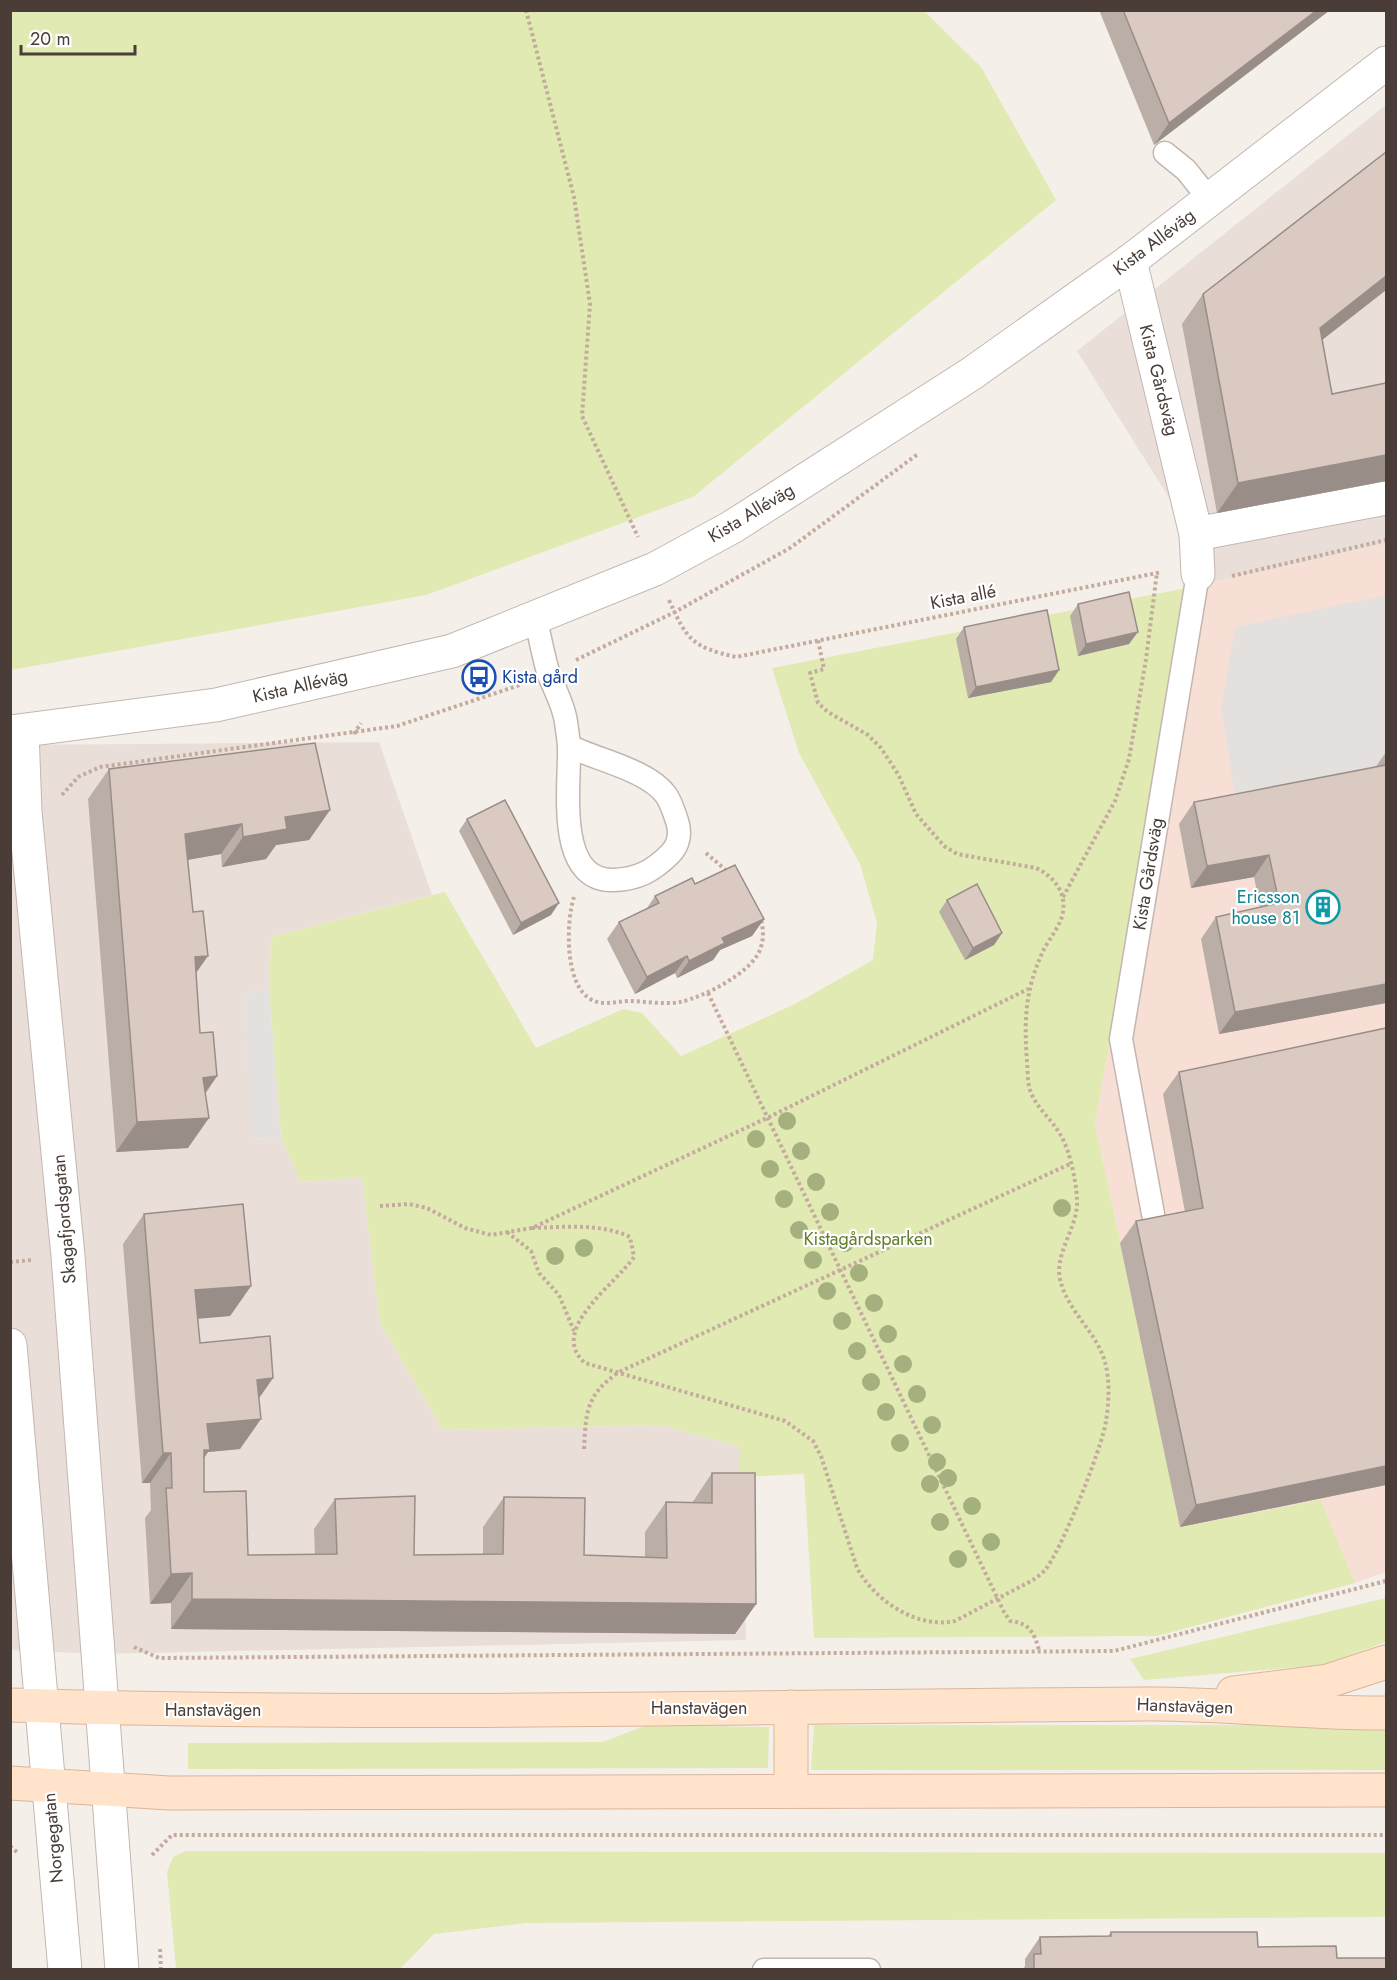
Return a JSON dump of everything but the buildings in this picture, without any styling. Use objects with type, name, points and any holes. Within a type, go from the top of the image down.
[{"type":"main road","points":[[1150,1704],[1328,1681],[1386,1662]]},
{"type":"main road","name":"Hanstavägen","points":[[26,1705],[218,1710],[1150,1704],[1334,1713],[1386,1713]]},
{"type":"main road","points":[[791,1790],[792,1707]]},
{"type":"main road","points":[[10,1783],[169,1793],[1386,1790]]},
{"type":"street","name":"Kista Alléväg","points":[[16,731],[216,705],[452,651],[655,569],[732,527],[971,374],[1130,261],[1386,63]]},
{"type":"street","name":"Kista Gårdsväg","points":[[1130,261],[1196,534],[1198,574]]},
{"type":"street","points":[[1196,534],[1386,498]]},
{"type":"street","name":"Skagafjordsgatan","points":[[16,731],[68,1256],[104,1708]]},
{"type":"street","points":[[10,1345],[26,1705]]},
{"type":"street","name":"Norgegatan","points":[[26,1705],[48,1786],[64,1970]]},
{"type":"street","points":[[104,1708],[122,1970]]},
{"type":"lane","points":[[1165,153],[1186,170],[1210,200]]},
{"type":"lane","name":"Kista Gårdsväg","points":[[1153,1214],[1121,1039],[1198,574]]},
{"type":"lane","points":[[535,617],[549,673],[565,718],[569,746],[568,828],[576,854],[584,869],[595,876],[610,880],[627,880],[644,875],[673,851],[679,838],[672,807],[666,795],[653,782],[569,746]]},
{"type":"lane","points":[[764,1970],[869,1970]]},
{"type":"path","points":[[525,10],[573,197],[590,304],[582,416],[655,569]]},
{"type":"path","name":"Kista allé","points":[[655,569],[685,633],[706,650],[736,657],[1158,572],[1224,577],[1386,540]]},
{"type":"path","points":[[1063,897],[1115,801],[1129,759],[1158,572]]},
{"type":"path","points":[[380,1206],[409,1204],[427,1208],[465,1228],[490,1235],[532,1228],[593,1228],[616,1230],[630,1237],[634,1257],[579,1319],[572,1342],[580,1358],[585,1363],[784,1421],[813,1441],[824,1463],[857,1568],[864,1582],[903,1612],[936,1624],[955,1621],[1033,1580],[1050,1563],[1103,1438],[1106,1420],[1107,1374],[1104,1359],[1072,1307],[1060,1281],[1060,1257],[1077,1215],[1077,1198],[1062,1136],[1041,1111],[1031,1092],[1024,1032],[1024,1012],[1029,989],[1043,952],[1064,912],[1063,897],[1057,883],[1047,873],[1036,868],[957,854],[933,836],[916,814],[898,774],[881,748],[868,735],[828,712],[818,703],[810,673],[824,669],[818,640]]},
{"type":"path","points":[[61,801],[63,791],[78,777],[100,767],[354,734],[361,723]]},
{"type":"path","points":[[679,838],[703,850],[729,873]]},
{"type":"path","points":[[584,869],[568,914],[571,963],[579,987],[591,999],[607,1004],[625,1001],[678,1002],[708,993],[744,969],[756,957],[761,947],[763,929],[760,915]]},
{"type":"path","points":[[532,1228],[767,1118],[1029,989]]},
{"type":"path","points":[[708,993],[997,1598],[1010,1621],[1022,1622],[1034,1631],[1039,1650]]},
{"type":"path","points":[[584,1449],[586,1412],[593,1395],[603,1383],[619,1372],[1070,1164]]},
{"type":"path","points":[[507,1232],[531,1251],[539,1274],[559,1294],[574,1332]]},
{"type":"path","points":[[129,1645],[159,1658],[1114,1651],[1386,1581]]},
{"type":"path","points":[[151,1853],[172,1834],[1386,1835]]},
{"type":"path","points":[[10,1846],[17,1851]]},
{"type":"shaded area","points":[[1386,105],[1386,544],[1192,587],[1186,525],[1077,351]]},
{"type":"shaded area","points":[[1386,544],[1386,1572],[1355,1583],[1321,1500],[1180,1527],[1095,1122],[1192,587]]},
{"type":"shaded area","points":[[1386,595],[1386,780],[1238,814],[1221,707],[1235,627]]},
{"type":"shaded area","points":[[379,742],[432,895],[271,937],[269,990],[242,993],[253,1139],[281,1137],[302,1182],[362,1177],[380,1323],[443,1430],[663,1425],[740,1447],[746,1640],[98,1654],[11,1650],[11,745]]},
{"type":"shaded area","points":[[269,990],[281,1137],[252,1139],[242,993]]},
{"type":"green space","points":[[11,10],[924,11],[981,67],[1056,200],[693,497],[426,595],[11,670]]},
{"type":"green space","name":"Kistagårdsparken","points":[[1192,587],[1095,1123],[1180,1527],[1321,1500],[1355,1583],[1157,1636],[814,1638],[804,1474],[740,1477],[740,1447],[663,1425],[443,1430],[380,1323],[362,1177],[301,1182],[281,1137],[269,990],[271,937],[445,892],[536,1048],[623,1009],[642,1013],[681,1056],[795,1004],[873,960],[877,923],[860,864],[799,753],[772,668]]},
{"type":"green space","points":[[1386,1598],[1386,1642],[1323,1665],[1144,1680],[1130,1659]]},
{"type":"green space","points":[[647,1725],[769,1727],[768,1768],[188,1769],[188,1743],[603,1742]]},
{"type":"green space","points":[[814,1725],[1386,1725],[1386,1770],[811,1770]]},
{"type":"green space","points":[[186,1851],[1386,1853],[1386,1917],[526,1923],[434,1934],[400,1969],[176,1969],[167,1872],[173,1857]]},
{"type":"place","name":"Kista gård","points":[[479,677]]},
{"type":"place","name":"Ericsson house 81","points":[[1323,907]]}]
